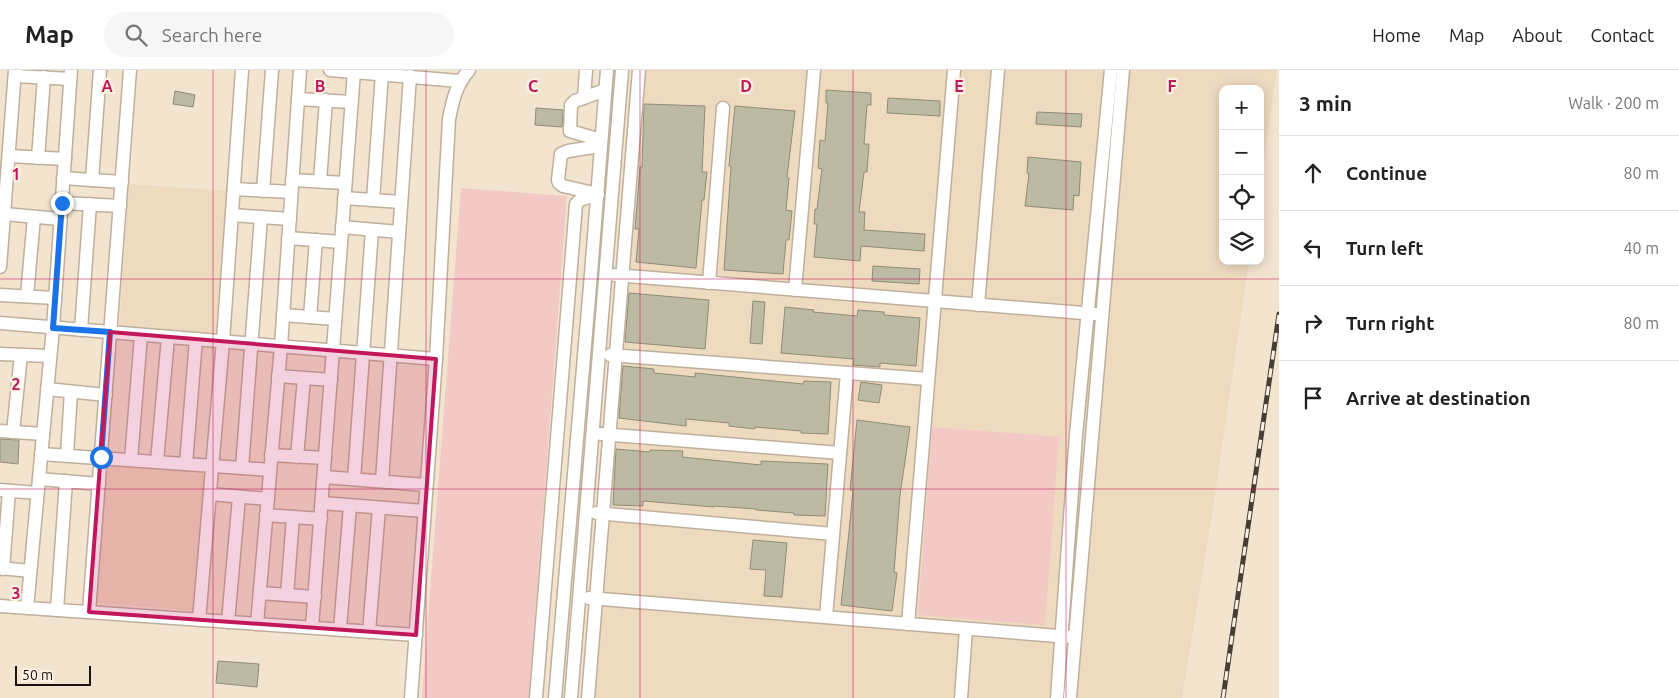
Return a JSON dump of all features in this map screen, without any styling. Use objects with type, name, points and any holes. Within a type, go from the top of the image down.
[{"type":"street","points":[[92,180],[100,70]]},
{"type":"street","points":[[89,612],[130,70]]},
{"type":"street","points":[[199,620],[223,342],[242,70]]},
{"type":"street","points":[[263,191],[272,70]]},
{"type":"street","points":[[257,624],[283,315],[300,70]]},
{"type":"street","points":[[330,70],[375,72],[460,81]]},
{"type":"street","points":[[411,698],[436,359],[449,119],[452,102],[460,81],[469,70]]},
{"type":"street","points":[[584,98],[586,70]]},
{"type":"street","points":[[555,698],[592,274],[606,70]]},
{"type":"street","points":[[571,698],[622,70]]},
{"type":"street","points":[[588,698],[639,70]]},
{"type":"street","points":[[795,290],[814,70]]},
{"type":"street","points":[[908,624],[954,70]]},
{"type":"street","points":[[978,305],[998,70]]},
{"type":"street","points":[[1057,698],[1068,637],[1094,314],[1111,70]]},
{"type":"street","points":[[1094,314],[1122,70]]},
{"type":"street","points":[[312,627],[354,72]]},
{"type":"street","points":[[373,200],[375,72]]},
{"type":"street","points":[[0,267],[4,214],[4,172],[9,156],[15,73],[44,77],[71,74],[53,328],[27,608]]},
{"type":"street","points":[[382,481],[410,76]]},
{"type":"street","points":[[38,158],[44,77]]},
{"type":"street","points":[[600,143],[570,131],[571,105],[605,90]]},
{"type":"street","points":[[298,99],[351,102]]},
{"type":"street","points":[[320,181],[326,100]]},
{"type":"street","points":[[709,283],[723,108]]},
{"type":"street","points":[[598,194],[563,186],[558,180],[561,154],[600,143]]},
{"type":"street","points":[[9,156],[65,159]]},
{"type":"street","points":[[63,178],[122,182]]},
{"type":"street","points":[[234,189],[263,191],[320,181],[345,183]]},
{"type":"street","points":[[536,698],[576,204],[580,200],[598,194]]},
{"type":"street","points":[[344,198],[401,202]]},
{"type":"street","points":[[62,203],[120,206]]},
{"type":"street","points":[[81,330],[90,204]]},
{"type":"street","points":[[4,214],[60,219]]},
{"type":"street","points":[[232,215],[290,219]]},
{"type":"street","points":[[27,296],[34,217]]},
{"type":"street","points":[[242,468],[261,217]]},
{"type":"street","points":[[342,227],[399,232]]},
{"type":"street","points":[[354,479],[372,230]]},
{"type":"street","points":[[288,238],[341,242]]},
{"type":"street","points":[[310,317],[316,240]]},
{"type":"street","points":[[592,274],[1094,314]]},
{"type":"street","points":[[0,295],[55,298]]},
{"type":"street","points":[[283,315],[335,319]]},
{"type":"street","points":[[0,323],[436,359]]},
{"type":"street","points":[[131,460],[141,335]]},
{"type":"street","points":[[158,462],[168,337]]},
{"type":"street","points":[[186,464],[196,339]]},
{"type":"street","points":[[0,354],[50,356]]},
{"type":"street","points":[[600,354],[928,380]]},
{"type":"street","points":[[13,432],[21,355]]},
{"type":"street","points":[[826,618],[847,373]]},
{"type":"street","points":[[278,376],[331,380]]},
{"type":"street","points":[[297,457],[304,378]]},
{"type":"street","points":[[47,389],[106,395]]},
{"type":"street","points":[[67,455],[71,392]]},
{"type":"street","points":[[0,431],[43,434]]},
{"type":"street","points":[[593,434],[840,453]]},
{"type":"street","points":[[41,454],[270,470]]},
{"type":"street","points":[[271,455],[325,458]]},
{"type":"street","points":[[324,477],[426,485]]},
{"type":"street","points":[[39,479],[98,484]]},
{"type":"street","points":[[57,610],[66,481]]},
{"type":"street","points":[[30,571],[1,568],[5,490],[37,493]]},
{"type":"street","points":[[210,494],[268,499]]},
{"type":"street","points":[[228,622],[239,496]]},
{"type":"street","points":[[322,503],[424,511]]},
{"type":"street","points":[[340,629],[350,506]]},
{"type":"street","points":[[369,632],[379,508]]},
{"type":"street","points":[[586,512],[833,534]]},
{"type":"street","points":[[266,515],[321,518]]},
{"type":"street","points":[[287,595],[294,517]]},
{"type":"street","points":[[260,593],[315,597]]},
{"type":"street","points":[[563,596],[1068,637]]},
{"type":"street","points":[[0,606],[416,635]]},
{"type":"street","points":[[961,698],[966,629]]},
{"type":"street","points":[[1068,637],[1070,698]]},
{"type":"highlighted area","points":[[110,332],[436,359],[416,635],[89,612]]},
{"type":"shaded area","points":[[641,70],[1277,70],[1264,156],[1264,85],[1219,85],[1219,265],[1248,265],[1213,509],[1182,698],[591,698]]},
{"type":"shaded area","points":[[129,184],[230,191],[220,336],[119,329]]},
{"type":"shaded area","points":[[461,188],[567,196],[529,698],[422,698]]},
{"type":"shaded area","points":[[932,427],[1059,437],[1045,625],[918,615]]},
{"type":"shaded area","points":[[108,461],[209,469],[198,611],[96,603]]},
{"type":"building","points":[[826,90],[871,93],[871,105],[867,105],[864,144],[869,144],[867,172],[864,172],[859,212],[865,212],[864,230],[925,234],[924,251],[861,246],[860,261],[814,257],[817,224],[814,224],[815,209],[817,209],[822,169],[818,168],[820,140],[825,141],[828,103],[826,103]]},
{"type":"building","points":[[175,91],[195,95],[193,107],[173,104]]},
{"type":"building","points":[[888,98],[940,101],[940,116],[887,113]]},
{"type":"building","points":[[644,104],[705,106],[702,172],[707,172],[704,200],[702,200],[696,268],[636,262],[639,229],[635,229],[640,167],[642,167]]},
{"type":"building","points":[[735,106],[795,111],[787,177],[789,178],[786,210],[792,211],[789,240],[786,240],[783,274],[724,270],[731,167],[729,166]]},
{"type":"building","points":[[536,108],[563,110],[562,127],[535,125]]},
{"type":"building","points":[[1037,112],[1082,114],[1081,127],[1036,124]]},
{"type":"building","points":[[1028,157],[1081,162],[1079,196],[1074,195],[1073,210],[1025,206],[1029,174],[1027,173]]},
{"type":"building","points":[[873,266],[920,269],[919,284],[872,281]]},
{"type":"building","points":[[629,293],[709,300],[705,349],[625,342]]},
{"type":"building","points":[[753,301],[765,302],[762,344],[750,343]]},
{"type":"building","points":[[785,307],[857,316],[858,310],[884,312],[884,315],[920,318],[916,366],[880,363],[880,367],[853,365],[854,359],[781,353]]},
{"type":"building","points":[[623,366],[654,369],[654,373],[695,377],[695,373],[803,384],[804,381],[831,382],[828,434],[801,433],[801,431],[755,427],[755,429],[729,426],[729,423],[686,419],[686,426],[619,418]]},
{"type":"building","points":[[861,382],[882,385],[879,403],[858,400]]},
{"type":"building","points":[[857,420],[910,427],[900,495],[894,572],[897,573],[892,611],[841,605],[853,490],[850,490]]},
{"type":"building","points":[[0,439],[19,440],[18,464],[0,462]]},
{"type":"building","points":[[616,449],[650,452],[650,450],[683,451],[682,457],[761,465],[761,461],[828,464],[825,516],[794,515],[794,513],[756,509],[643,501],[643,506],[613,505]]},
{"type":"building","points":[[753,540],[787,543],[782,597],[764,596],[766,570],[750,569]]},
{"type":"building","points":[[218,661],[259,664],[257,687],[216,683]]},
{"type":"railway","points":[[1223,698],[1279,314]]},
{"type":"route","points":[[62,203],[53,328],[110,332],[101,457]]}]
